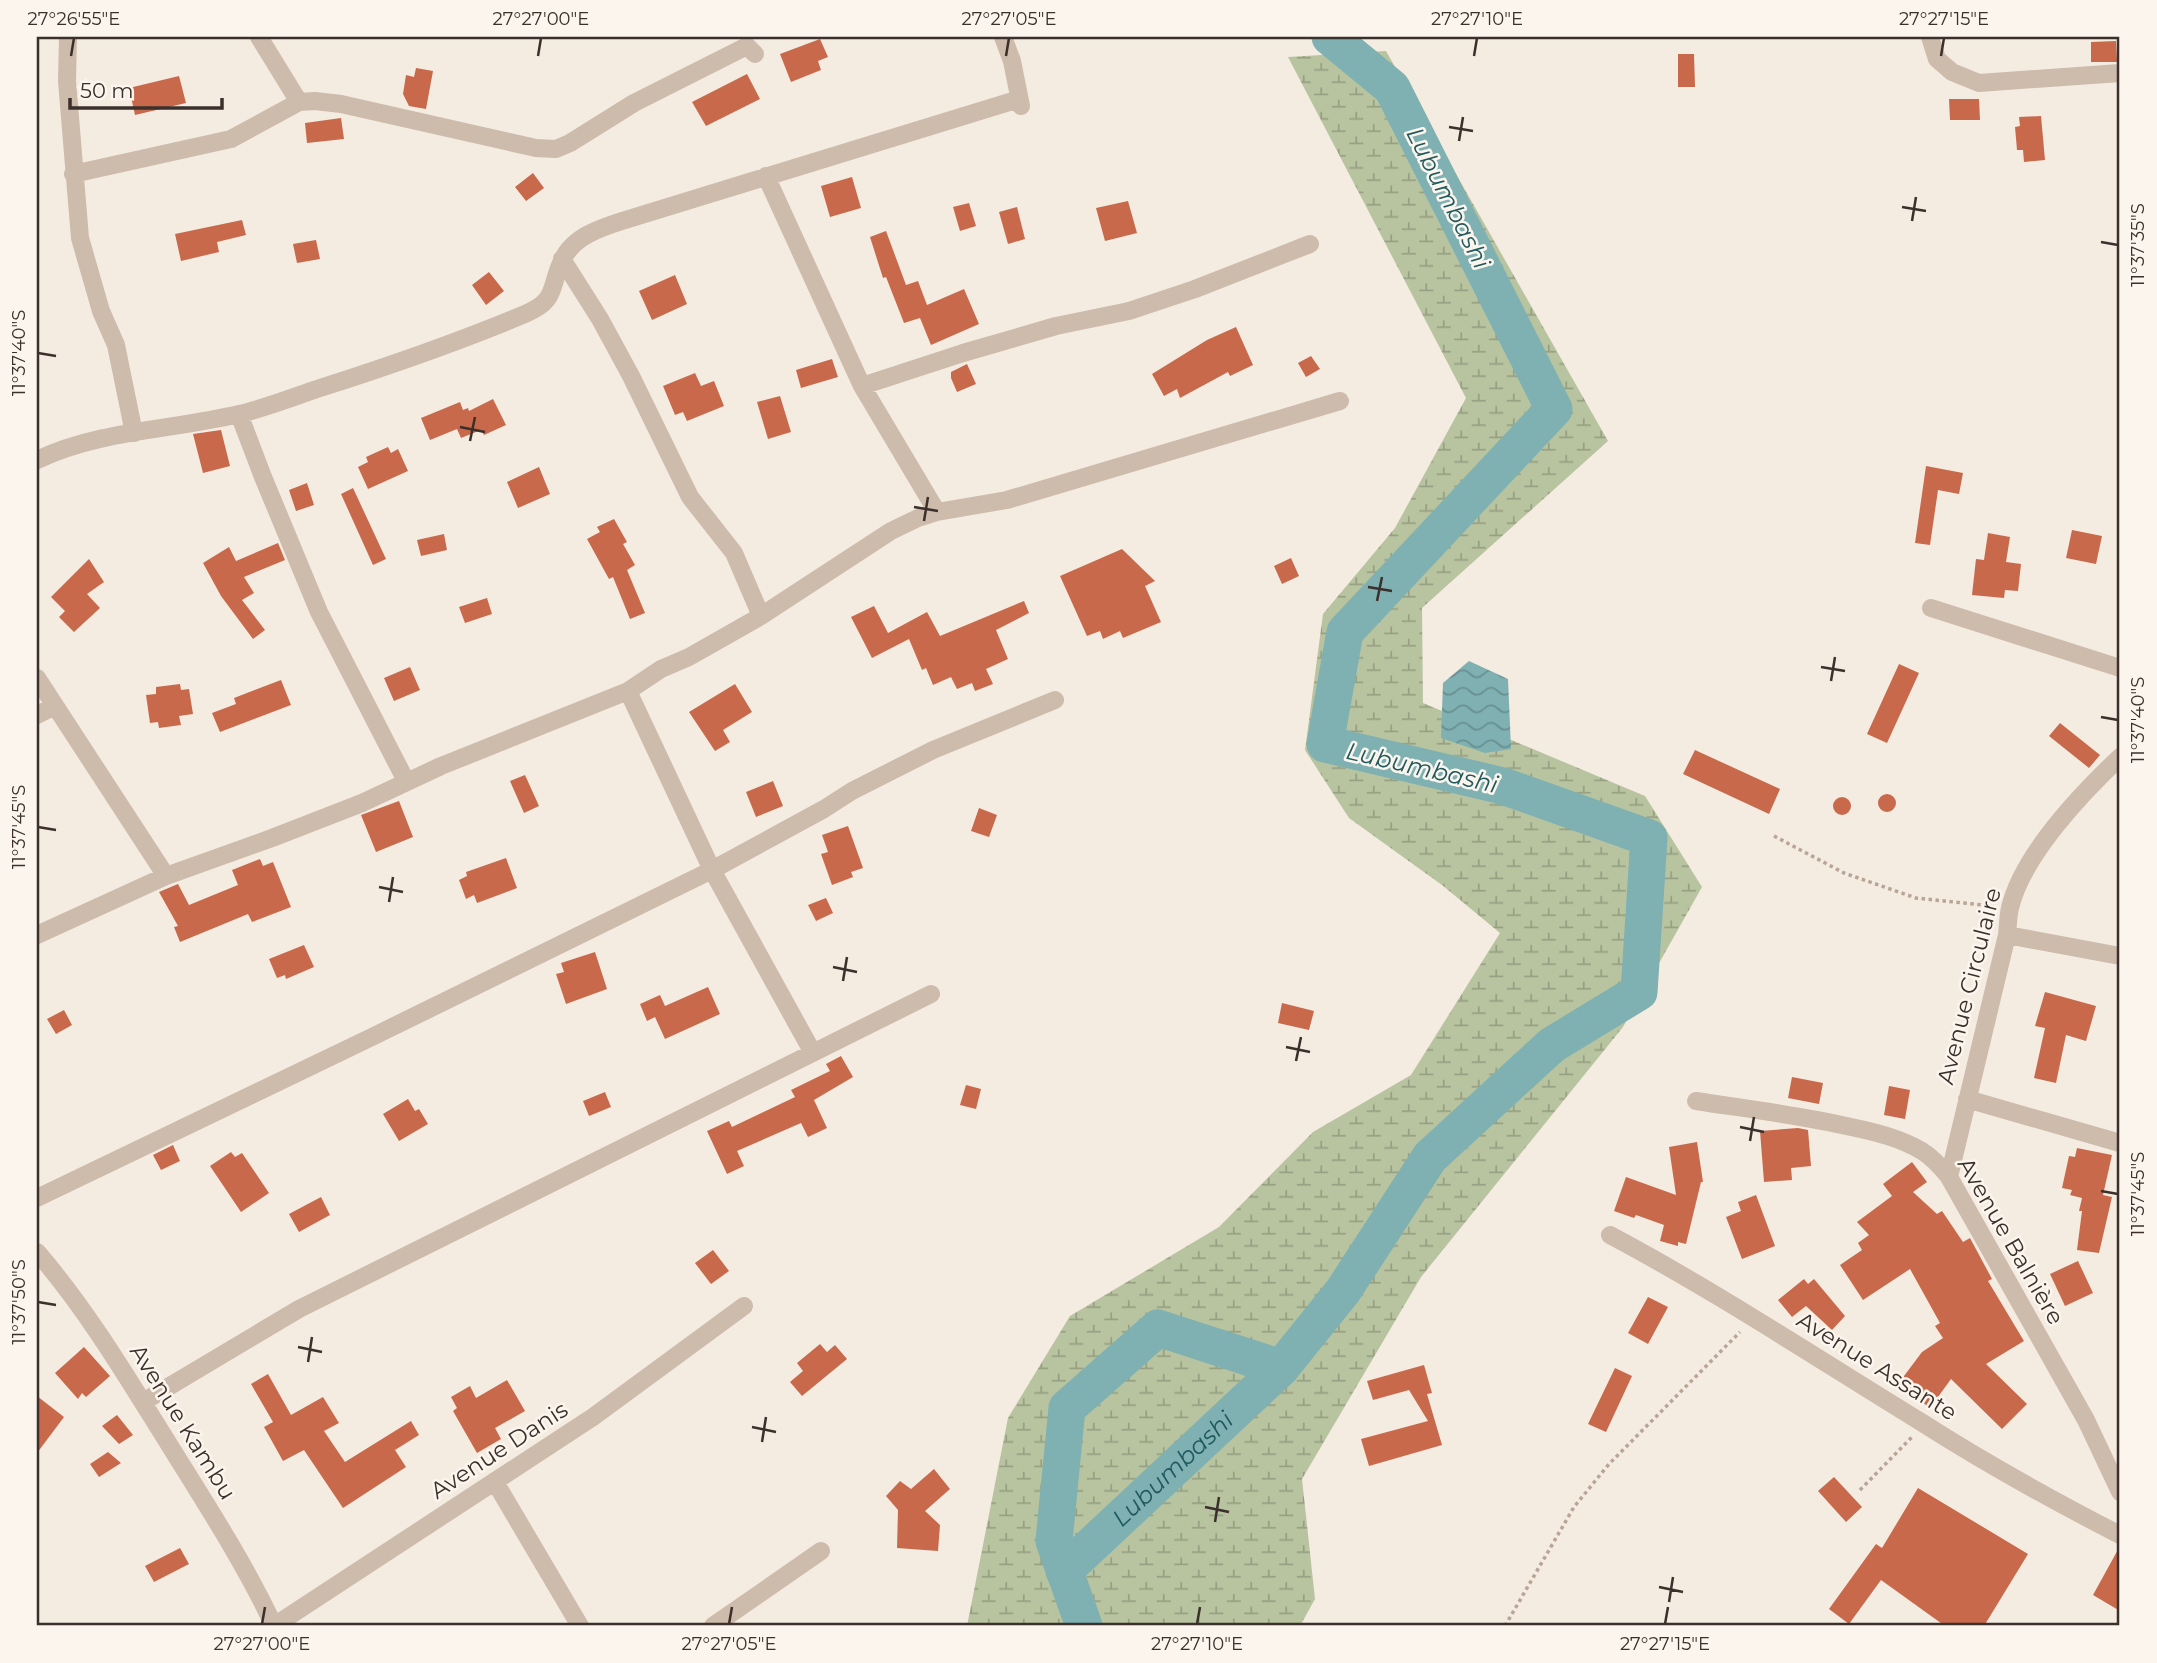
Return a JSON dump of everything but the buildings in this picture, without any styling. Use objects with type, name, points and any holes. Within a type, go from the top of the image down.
[{"type":"street","points":[[68,37],[67,81],[80,238],[101,311],[116,345],[134,433]]},
{"type":"street","points":[[259,37],[299,103]]},
{"type":"street","points":[[37,460],[79,444],[239,414],[364,374],[541,306],[549,299],[562,259],[583,238],[604,227],[766,176],[1020,102],[1012,61],[1003,37]]},
{"type":"street","points":[[1930,37],[1937,59],[1952,72],[1979,83],[2120,74]]},
{"type":"street","points":[[74,174],[232,139],[299,103],[314,101],[341,104],[536,148],[556,149],[634,103],[720,58],[747,46],[755,54]]},
{"type":"street","points":[[766,176],[862,386],[937,512]]},
{"type":"street","points":[[862,386],[1056,326],[1142,307],[1310,244]]},
{"type":"street","points":[[562,259],[600,319],[631,376],[690,498],[734,553],[761,616]]},
{"type":"street","points":[[37,935],[166,876],[362,803],[406,781],[628,691],[661,669],[689,657],[761,616],[891,531],[918,518],[937,512],[1007,500],[1340,401]]},
{"type":"street","points":[[239,414],[319,612],[406,781]]},
{"type":"street","points":[[1931,608],[2120,668]]},
{"type":"street","points":[[37,678],[166,876]]},
{"type":"street","points":[[628,691],[712,870],[813,1053]]},
{"type":"street","points":[[37,1198],[374,1037],[712,870],[933,750],[1055,700]]},
{"type":"street","points":[[37,715],[55,706]]},
{"type":"street","name":"Avenue Circulaire","points":[[1949,1177],[2007,935],[2010,908],[2020,880],[2069,809],[2120,757]]},
{"type":"street","points":[[2007,935],[2120,957]]},
{"type":"street","points":[[143,1402],[299,1309],[931,994]]},
{"type":"street","points":[[1967,1099],[2120,1143]]},
{"type":"street","name":"Avenue Balnière","points":[[1696,1101],[1827,1121],[1894,1138],[1936,1161],[1949,1177],[2086,1420],[2120,1492]]},
{"type":"street","name":"Avenue Assante","points":[[1610,1235],[1754,1318],[1924,1424],[2120,1535]]},
{"type":"street","name":"Avenue Kambu","points":[[37,1252],[69,1290],[143,1402],[249,1577],[274,1626]]},
{"type":"street","name":"Avenue Danis","points":[[274,1626],[593,1417],[744,1306]]},
{"type":"street","points":[[495,1482],[580,1626]]},
{"type":"street","points":[[713,1626],[821,1552]]},
{"type":"path","points":[[1774,836],[1844,873],[1916,898],[2010,908]]},
{"type":"path","points":[[1505,1626],[1574,1507],[1609,1464],[1754,1318]]},
{"type":"path","points":[[1860,1490],[1924,1424]]},
{"type":"green space","points":[[1386,51],[1608,441],[1422,608],[1423,703],[1645,796],[1702,887],[1623,1027],[1421,1277],[1302,1479],[1315,1599],[1300,1626],[967,1626],[1008,1418],[1070,1316],[1219,1227],[1313,1132],[1411,1075],[1500,933],[1442,885],[1349,818],[1305,750],[1323,614],[1395,528],[1466,398],[1288,57]]},
{"type":"water","points":[[1469,661],[1508,679],[1511,749],[1485,753],[1441,738],[1443,683]]},
{"type":"waterway","name":"Lubumbashi","points":[[1084,1626],[1054,1541],[1067,1408],[1158,1328],[1281,1368],[1343,1291],[1430,1157],[1552,1045],[1639,992],[1649,838],[1503,786],[1325,744],[1345,632],[1554,409],[1392,88],[1330,37]]},
{"type":"waterway","name":"Lubumbashi","points":[[1064,1571],[1281,1368]]}]
